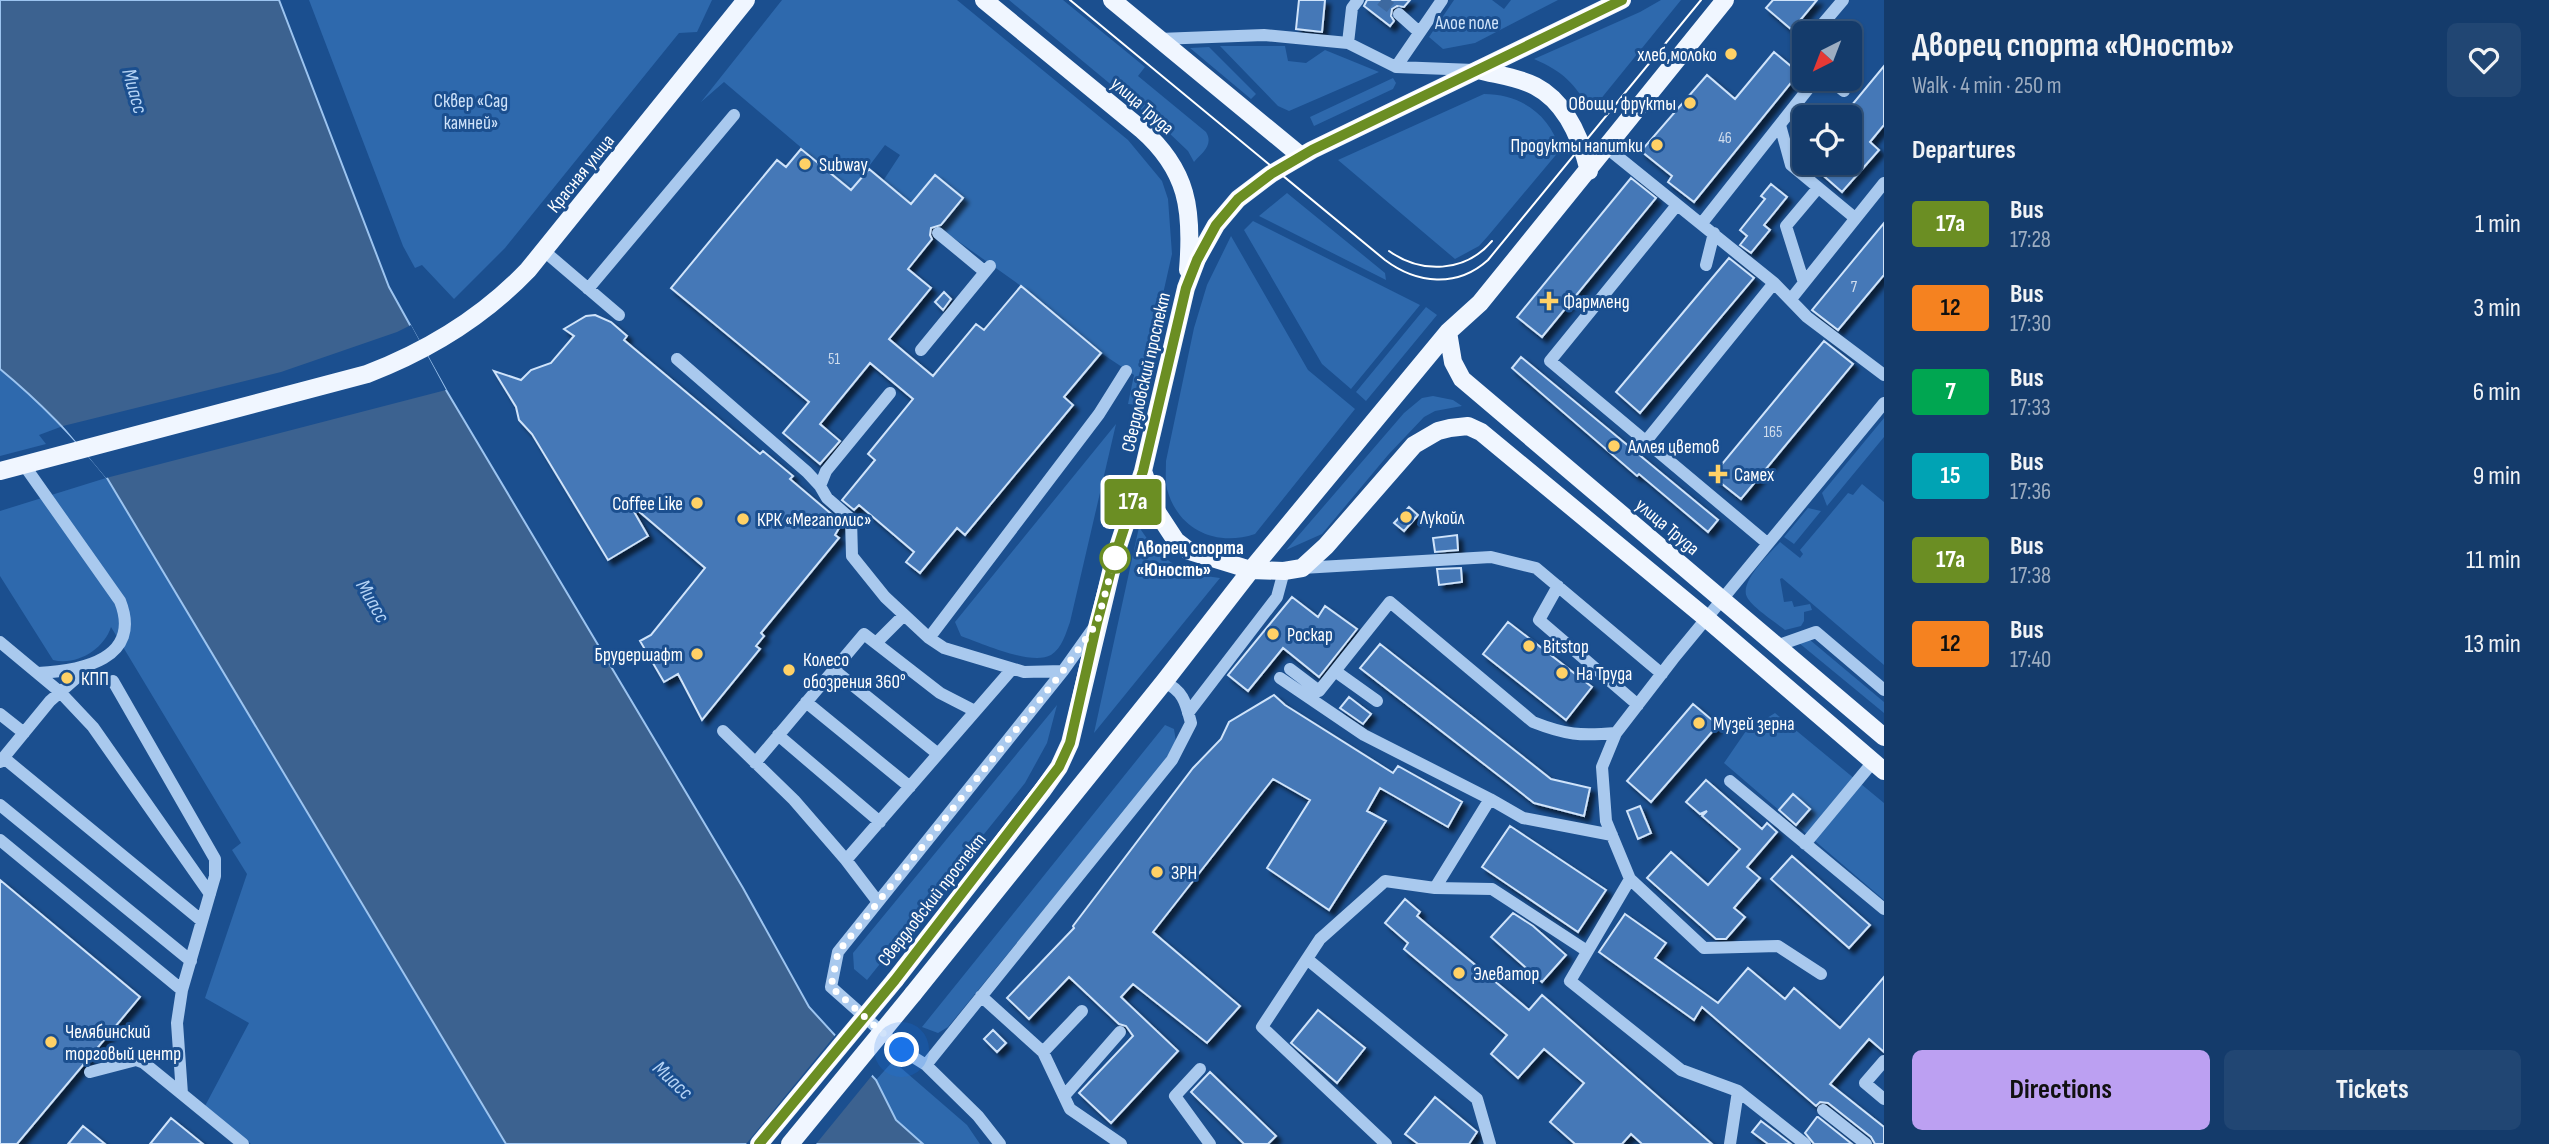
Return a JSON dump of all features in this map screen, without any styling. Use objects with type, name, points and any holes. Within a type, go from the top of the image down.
[{"type":"main road","name":"Красная улица","points":[[0,471],[328,386],[381,369],[424,348],[467,322],[501,297],[544,251],[746,0]]},
{"type":"main road","name":"улица Труда","points":[[984,0],[1153,139],[1174,164],[1188,202],[1190,247],[1186,288]]},
{"type":"main road","points":[[1112,0],[1301,156]]},
{"type":"main road","name":"Свердловский проспект","points":[[759,1144],[895,980],[1059,767],[1070,743],[1114,559],[1143,471],[1186,288],[1206,242],[1228,210],[1258,182],[1301,156],[1622,0]]},
{"type":"main road","points":[[790,1144],[1164,682],[1251,570],[1448,332],[1480,303],[1725,0]]},
{"type":"main road","points":[[1478,71],[1522,80],[1551,97],[1582,145],[1589,171]]},
{"type":"main road","name":"улица Труда","points":[[1448,332],[1453,362],[1462,379],[1884,737]]},
{"type":"main road","points":[[1143,471],[1157,512],[1176,541],[1189,551],[1251,570],[1284,571],[1302,568],[1326,546],[1414,445],[1438,431],[1468,426],[1481,432],[1706,618],[1878,767]]},
{"type":"street","points":[[1348,43],[1352,8],[1358,0]]},
{"type":"street","points":[[1396,66],[1443,0]]},
{"type":"street","points":[[1825,21],[1843,0]]},
{"type":"street","points":[[1399,14],[1419,32]]},
{"type":"street","points":[[1159,39],[1264,35],[1348,43],[1396,66],[1478,71]]},
{"type":"street","points":[[1702,223],[1806,91]]},
{"type":"street","points":[[588,289],[734,115]]},
{"type":"street","points":[[1780,125],[1791,165],[1855,218]]},
{"type":"street","points":[[1607,148],[1774,283],[1807,317],[1884,376]]},
{"type":"street","points":[[1791,299],[1884,183]]},
{"type":"street","points":[[1804,283],[1786,226],[1818,188]]},
{"type":"street","points":[[1677,205],[1550,361],[1768,543]]},
{"type":"street","points":[[921,350],[987,269],[938,233]]},
{"type":"street","points":[[1706,265],[1714,233]]},
{"type":"street","points":[[544,251],[619,315]]},
{"type":"street","points":[[1646,441],[1774,283]]},
{"type":"street","points":[[677,359],[807,472],[827,498],[852,519],[852,556],[885,597],[929,638],[944,648],[1024,672],[1063,671]]},
{"type":"street","points":[[929,638],[1098,414],[1126,371]]},
{"type":"street","points":[[820,486],[826,471],[890,393]]},
{"type":"street","points":[[1821,974],[1778,946],[1704,948],[1630,879],[1606,821],[1602,767],[1616,733],[1721,599],[1884,403]]},
{"type":"street","points":[[24,465],[120,601],[125,613],[125,630],[120,643],[110,654],[91,665],[60,692],[2,760],[202,921]]},
{"type":"street","points":[[1302,568],[1491,557],[1536,568],[1662,674]]},
{"type":"street","points":[[1188,712],[1278,597],[1284,571]]},
{"type":"street","points":[[1558,586],[1539,620],[1639,705]]},
{"type":"street","points":[[1290,668],[1319,691],[1390,602],[1533,722],[1559,733],[1616,733]]},
{"type":"street","points":[[876,643],[904,615]]},
{"type":"street","points":[[1000,1144],[978,1116],[926,1065],[902,1050],[831,987],[838,952],[1063,671],[1097,623]]},
{"type":"street","points":[[1776,646],[1816,632],[1884,690]]},
{"type":"street","points":[[755,763],[864,634],[940,693],[975,711]]},
{"type":"street","points":[[0,642],[60,692],[93,727],[210,894]]},
{"type":"street","points":[[38,673],[66,671],[91,665]]},
{"type":"street","points":[[846,860],[1012,668]]},
{"type":"street","points":[[834,670],[938,754]]},
{"type":"street","points":[[1335,671],[1377,701]]},
{"type":"street","points":[[1280,678],[1364,735],[1523,818],[1612,835]]},
{"type":"street","points":[[113,681],[214,855],[216,868],[182,990],[177,1023],[182,1094]]},
{"type":"street","points":[[926,1065],[1172,760],[1191,723],[1184,696],[1164,682]]},
{"type":"street","points":[[806,702],[910,787]]},
{"type":"street","points":[[0,714],[24,733]]},
{"type":"street","points":[[723,732],[794,800],[878,902]]},
{"type":"street","points":[[778,735],[880,822]]},
{"type":"street","points":[[1805,844],[1878,767]]},
{"type":"street","points":[[1730,781],[1884,909]]},
{"type":"street","points":[[1435,888],[1490,799]]},
{"type":"street","points":[[0,805],[191,961]]},
{"type":"street","points":[[0,840],[182,990]]},
{"type":"street","points":[[1630,879],[1570,981],[1681,1070],[1738,1091],[1805,1144]]},
{"type":"street","points":[[1386,1144],[1262,1027],[1320,939],[1385,881],[1435,888],[1492,889],[1587,951]]},
{"type":"street","points":[[1307,959],[1477,1099],[1490,1144]]},
{"type":"street","points":[[981,996],[1043,1052],[1070,1110],[1121,1144]]},
{"type":"street","points":[[1043,1052],[1082,1011]]},
{"type":"street","points":[[1064,1096],[1120,1032]]},
{"type":"street","points":[[90,1072],[131,1059],[144,1063],[243,1144]]},
{"type":"street","points":[[1884,1061],[1866,1083],[1884,1099]]},
{"type":"street","points":[[1200,1069],[1175,1096],[1210,1144]]},
{"type":"street","points":[[1730,1144],[1738,1091]]},
{"type":"street","points":[[1824,1110],[1866,1144]]},
{"type":"green space","name":"Сквер «Сад камней»","points":[[309,0],[712,0],[697,32],[679,33],[505,248],[454,299],[422,265],[415,268],[403,246]]},
{"type":"green space","points":[[782,0],[957,0],[1128,140],[1162,181],[1168,199],[1172,254],[1138,405],[1128,404],[1134,375],[1101,353],[1021,286],[941,229],[883,181],[900,155],[885,145],[851,190],[724,82],[701,102]]},
{"type":"green space","points":[[1009,0],[1063,0],[1145,67],[1138,76],[1206,132],[1209,141],[1203,152],[1194,162],[1188,151],[1167,131]]},
{"type":"green space","name":"Алое поле","points":[[1454,0],[1492,0],[1504,9],[1511,0],[1558,0],[1475,43],[1443,49],[1429,37]]},
{"type":"green space","points":[[1661,0],[1681,0],[1591,111],[1567,79],[1534,59],[1640,12]]},
{"type":"green space","points":[[1220,46],[1285,46],[1288,61],[1306,63],[1325,50],[1379,72],[1289,111],[1278,106]]},
{"type":"green space","points":[[1209,47],[1256,94],[1251,99],[1190,48]]},
{"type":"green space","points":[[1393,78],[1396,83],[1393,89],[1314,126],[1310,117]]},
{"type":"green space","points":[[1484,94],[1510,98],[1532,108],[1549,126],[1560,150],[1479,246],[1455,259],[1338,160]]},
{"type":"green space","points":[[1287,193],[1385,273],[1386,280],[1259,216]]},
{"type":"green space","points":[[1253,221],[1420,305],[1351,389],[1322,364],[1244,230]]},
{"type":"green space","points":[[1231,236],[1308,370],[1355,409],[1255,534],[1226,538],[1200,532],[1180,515],[1167,489],[1166,461],[1194,328],[1207,285]]},
{"type":"green space","points":[[1426,307],[1437,315],[1366,401],[1356,392]]},
{"type":"green space","points":[[0,369],[63,426],[39,435],[46,444],[0,456]]},
{"type":"green space","points":[[1433,396],[1453,400],[1462,406],[1435,411],[1424,417],[1388,455],[1322,534],[1286,550],[1404,413],[1422,398]]},
{"type":"green space","points":[[1884,418],[1884,437],[1827,506],[1822,493]]},
{"type":"green space","points":[[1116,424],[1070,622],[1058,648],[1051,655],[1031,658],[961,636],[955,622]]},
{"type":"green space","points":[[106,478],[506,1144],[251,1144],[205,1106],[249,1023],[205,998],[247,874],[232,850],[241,843],[111,627],[102,642],[88,654],[71,660],[53,660],[0,576],[0,511]]},
{"type":"green space","points":[[1862,484],[1884,502],[1884,665],[1782,578],[1784,602],[1792,601],[1794,607],[1810,604],[1812,610],[1804,612],[1801,626],[1785,630],[1754,605],[1747,597],[1746,591],[1751,576],[1780,542],[1800,558],[1803,554],[1800,550],[1848,493],[1853,495]]},
{"type":"green space","points":[[1808,508],[1821,511],[1794,544],[1784,537]]},
{"type":"green space","points":[[1139,527],[1155,549],[1173,563],[1194,573],[1220,578],[1094,733]]},
{"type":"green space","points":[[1810,640],[1884,702],[1884,713],[1799,643]]},
{"type":"green space","points":[[1057,705],[1047,743],[1025,783],[867,980],[854,969],[853,953]]},
{"type":"green space","points":[[1775,713],[1884,803],[1884,900],[1724,763],[1746,731]]},
{"type":"green space","points":[[1165,725],[1174,729],[1176,742],[1162,765],[948,1027],[938,1033],[922,1027]]},
{"type":"green space","points":[[893,1061],[967,1125],[980,1144],[923,1144],[896,1120],[876,1080]]},
{"type":"water","name":"Миасс","points":[[0,0],[279,0],[389,287],[446,390],[743,888],[809,1007],[876,1080],[896,1120],[923,1144],[506,1144],[107,478],[56,421],[0,369]]},
{"type":"pier","points":[[411,325],[446,390],[106,478],[63,426],[281,372]]},
{"type":"pier","points":[[837,1033],[874,1073],[816,1144],[746,1144]]},
{"type":"building","points":[[1299,0],[1325,0],[1322,32],[1296,29]]},
{"type":"building","points":[[1367,0],[1410,0],[1404,7],[1397,6],[1392,9],[1391,16],[1394,21],[1390,26],[1364,6]]},
{"type":"building","points":[[1773,0],[1817,0],[1800,21],[1792,21],[1792,30],[1766,8]]},
{"type":"building","points":[[1774,52],[1792,67],[1792,82],[1694,202],[1668,182],[1672,176],[1641,151],[1707,75],[1735,99]]},
{"type":"building","points":[[1884,66],[1884,125],[1870,142],[1879,150],[1862,169],[1862,105],[1852,105]]},
{"type":"building","points":[[801,149],[851,190],[869,169],[911,204],[935,175],[963,198],[941,225],[931,228],[932,239],[908,269],[931,288],[889,339],[933,376],[976,324],[984,330],[1021,286],[1101,353],[1064,397],[1073,405],[965,535],[957,528],[920,573],[906,562],[914,552],[859,505],[854,510],[842,500],[875,460],[868,454],[913,399],[870,363],[820,424],[840,441],[820,464],[783,433],[809,402],[671,288],[777,160],[786,167]]},
{"type":"building","points":[[1823,175],[1857,175],[1842,192]]},
{"type":"building","points":[[1631,178],[1656,198],[1542,337],[1517,317]]},
{"type":"building","points":[[1771,184],[1787,197],[1764,225],[1770,230],[1751,253],[1740,245],[1747,236],[1740,230],[1765,199],[1761,196]]},
{"type":"building","points":[[1884,223],[1884,275],[1838,330],[1812,310]]},
{"type":"building","points":[[1729,258],[1754,278],[1640,413],[1616,392]]},
{"type":"building","points":[[944,292],[951,299],[943,310],[935,302]]},
{"type":"building","name":"КРК «Мегаполис»","points":[[595,315],[611,322],[627,336],[624,340],[760,454],[763,451],[793,476],[790,479],[842,523],[835,535],[839,538],[761,633],[764,636],[756,646],[760,649],[702,720],[678,674],[664,682],[640,641],[651,635],[705,568],[629,503],[648,536],[608,560],[532,434],[519,420],[516,407],[494,371],[521,380],[531,370],[551,363],[574,336],[564,329],[586,316]]},
{"type":"building","points":[[1824,341],[1853,364],[1741,499],[1712,476]]},
{"type":"building","name":"Аллея цветов","points":[[1521,357],[1718,520],[1708,532],[1639,474],[1637,476],[1512,368]]},
{"type":"building","points":[[1409,507],[1418,515],[1404,531],[1394,523]]},
{"type":"building","points":[[1457,535],[1458,550],[1435,552],[1433,538]]},
{"type":"building","points":[[1461,568],[1462,582],[1439,585],[1437,569]]},
{"type":"building","points":[[1292,597],[1318,617],[1325,606],[1357,629],[1319,677],[1283,648],[1248,691],[1228,675]]},
{"type":"building","points":[[1508,622],[1592,687],[1566,720],[1483,654]]},
{"type":"building","points":[[1380,644],[1551,779],[1590,788],[1584,816],[1534,803],[1360,668]]},
{"type":"building","name":"ЗРН","points":[[1274,695],[1285,705],[1393,773],[1398,766],[1462,802],[1448,827],[1380,788],[1367,811],[1386,821],[1329,910],[1267,868],[1310,800],[1273,779],[1153,932],[1240,1006],[1207,1043],[1133,984],[1121,997],[1178,1051],[1111,1123],[1079,1093],[1133,1036],[1126,1026],[1119,1024],[1069,977],[1029,1019],[1007,998],[1074,928],[1193,768],[1221,739],[1229,722]]},
{"type":"building","points":[[1349,697],[1371,714],[1363,724],[1340,708]]},
{"type":"building","points":[[1693,704],[1718,725],[1651,802],[1627,781]]},
{"type":"building","points":[[1706,780],[1762,829],[1767,823],[1777,832],[1747,867],[1760,878],[1734,908],[1745,917],[1726,939],[1716,939],[1647,878],[1671,852],[1708,885],[1740,849],[1702,816],[1707,811],[1700,814],[1686,802]]},
{"type":"building","points":[[1793,794],[1810,809],[1796,825],[1779,810]]},
{"type":"building","points":[[1640,806],[1651,833],[1638,839],[1627,811]]},
{"type":"building","points":[[1510,826],[1606,890],[1578,932],[1482,867]]},
{"type":"building","points":[[1792,856],[1870,925],[1849,948],[1771,879]]},
{"type":"building","name":"Челябинский торговый центр","points":[[0,880],[140,997],[17,1144],[0,1144]]},
{"type":"building","points":[[1405,899],[1420,912],[1417,916],[1529,1010],[1542,995],[1712,1144],[1642,1144],[1631,1134],[1622,1144],[1575,1144],[1550,1122],[1584,1083],[1544,1049],[1518,1078],[1491,1054],[1507,1035],[1404,949],[1408,943],[1385,923]]},
{"type":"building","points":[[1513,913],[1533,926],[1566,955],[1542,982],[1491,937]]},
{"type":"building","points":[[1625,914],[1666,943],[1655,958],[1718,1003],[1748,968],[1785,999],[1794,988],[1840,1028],[1884,977],[1884,1052],[1869,1039],[1830,1084],[1884,1127],[1884,1144],[1875,1144],[1871,1137],[1828,1103],[1820,1102],[1816,1106],[1702,1007],[1694,1020],[1599,952]]},
{"type":"building","points":[[1318,1010],[1365,1048],[1337,1083],[1291,1043]]},
{"type":"building","points":[[993,1030],[1006,1043],[997,1052],[984,1039]]},
{"type":"building","points":[[1210,1072],[1276,1136],[1268,1144],[1244,1144],[1191,1092]]},
{"type":"building","points":[[1435,1097],[1477,1132],[1469,1144],[1418,1144],[1405,1134]]},
{"type":"building","points":[[1817,1117],[1852,1144],[1814,1144],[1805,1133]]},
{"type":"building","points":[[171,1118],[203,1144],[150,1144]]},
{"type":"building","points":[[1761,1121],[1791,1144],[1768,1144],[1752,1132]]},
{"type":"building","points":[[83,1126],[105,1144],[68,1144]]},
{"type":"tunnel","points":[[1381,0],[1399,14]]},
{"type":"tram line","points":[[1070,0],[1385,260],[1410,274],[1437,280],[1463,275],[1488,260],[1701,0]]},
{"type":"tram line","points":[[1389,251],[1415,264],[1442,267],[1469,259],[1492,241]]},
{"type":"bus line","name":"17a","points":[[759,1144],[895,980],[1059,767],[1070,743],[1114,559],[1143,471],[1186,288],[1197,260],[1216,225],[1245,192],[1301,156],[1622,0]]},
{"type":"place","name":"хлеб,молоко","points":[[1731,54]]},
{"type":"place","name":"Овощи, фрукты","points":[[1690,103]]},
{"type":"place","name":"Продукты напитки","points":[[1657,145]]},
{"type":"place","name":"Subway","points":[[805,164]]},
{"type":"place","name":"Фармленд","points":[[1549,301]]},
{"type":"place","name":"Аллея цветов","points":[[1614,446]]},
{"type":"place","name":"Самех","points":[[1718,474]]},
{"type":"place","name":"Coffee Like","points":[[697,503]]},
{"type":"place","name":"Лукойл","points":[[1406,517]]},
{"type":"place","name":"КРК «Мегаполис»","points":[[743,519]]},
{"type":"place","name":"Дворец спорта «Юность»","points":[[1115,558]]},
{"type":"place","name":"Роскар","points":[[1273,634]]},
{"type":"place","name":"Bitstop","points":[[1529,646]]},
{"type":"place","name":"Брудершафт","points":[[697,654]]},
{"type":"place","name":"Колесо обозрения 360°","points":[[789,670]]},
{"type":"place","name":"На Труда","points":[[1562,673]]},
{"type":"place","name":"КПП","points":[[67,678]]},
{"type":"place","name":"Музей зерна","points":[[1699,723]]},
{"type":"place","name":"ЗРН","points":[[1157,872]]},
{"type":"place","name":"Элеватор","points":[[1459,973]]},
{"type":"place","name":"Челябинский торговый центр","points":[[51,1042]]},
{"type":"route","points":[[902,1050],[831,987],[838,952],[1086,639],[1097,623],[1115,558]]}]
